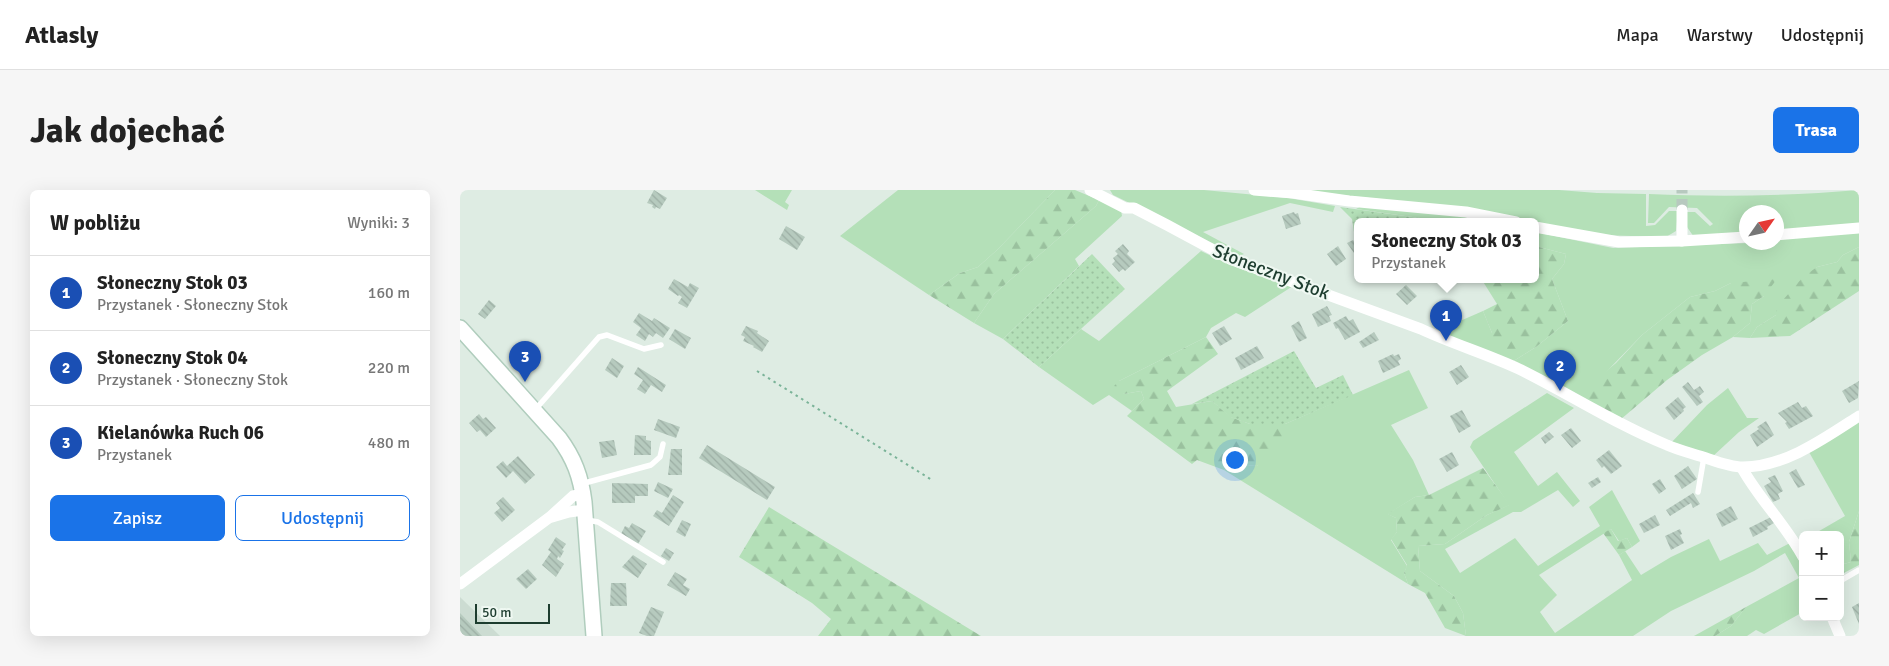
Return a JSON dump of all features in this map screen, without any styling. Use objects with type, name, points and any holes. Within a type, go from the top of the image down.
[{"type":"street","points":[[1254,190],[1466,212],[1496,218]]},
{"type":"street","name":"Słoneczny Stok","points":[[1096,191],[1125,208],[1134,208],[1230,259],[1489,356],[1518,369],[1642,434],[1668,446],[1704,457],[1742,468],[1777,462],[1812,445],[1859,416]]},
{"type":"street","points":[[1682,210],[1682,241]]},
{"type":"street","points":[[1539,228],[1609,241],[1682,241],[1739,238]]},
{"type":"street","points":[[1784,234],[1859,228]]},
{"type":"street","points":[[460,328],[570,452],[582,489],[594,636]]},
{"type":"street","points":[[1742,468],[1748,480],[1799,550]]},
{"type":"street","points":[[460,584],[550,517],[582,489]]},
{"type":"street","points":[[550,517],[569,512],[585,515]]},
{"type":"street","points":[[1833,621],[1838,635]]},
{"type":"lane","points":[[534,410],[598,336],[607,335],[644,350],[661,345]]},
{"type":"lane","points":[[582,489],[651,465],[660,457],[663,444]]},
{"type":"lane","points":[[1698,492],[1704,457]]},
{"type":"lane","points":[[585,515],[663,562]]},
{"type":"lane","points":[[1844,579],[1859,570]]},
{"type":"path","points":[[757,371],[932,480]]},
{"type":"shaded area","points":[[460,597],[500,636],[460,636]]},
{"type":"green space","points":[[755,190],[792,190],[785,202],[789,205],[787,210]]},
{"type":"green space","points":[[898,190],[1055,190],[978,267],[960,273],[929,295],[840,236]]},
{"type":"green space","points":[[1055,190],[1075,190],[1099,200],[1096,206],[994,294],[974,323],[929,295],[960,273],[978,267]]},
{"type":"green space","points":[[1110,190],[1204,190],[1288,198],[1335,206],[1333,212],[1290,203],[1203,232],[1244,254],[1239,256],[1113,195]]},
{"type":"green space","points":[[1295,190],[1559,190],[1646,194],[1646,226],[1655,225],[1669,211],[1678,211],[1676,231],[1666,237],[1597,235],[1539,223],[1539,218],[1515,218],[1472,209]]},
{"type":"green space","points":[[1859,190],[1859,224],[1784,229],[1784,205],[1739,205],[1739,234],[1694,237],[1687,227],[1685,212],[1695,212],[1710,226],[1713,224],[1697,208],[1669,207],[1654,223],[1648,223],[1649,194],[1806,194]]},
{"type":"green space","points":[[1099,200],[1121,210],[1122,216],[1075,259],[1079,266],[1003,339],[974,323],[994,294],[1096,206]]},
{"type":"green space","points":[[1363,205],[1480,218],[1420,218],[1356,209]]},
{"type":"green space","points":[[1340,207],[1419,218],[1354,218],[1354,232],[1352,219]]},
{"type":"green space","points":[[1539,233],[1613,248],[1739,243],[1739,250],[1784,250],[1784,238],[1859,233],[1859,247],[1843,255],[1837,262],[1817,267],[1776,315],[1757,327],[1750,338],[1733,337],[1750,323],[1752,304],[1764,296],[1731,283],[1715,291],[1690,297],[1642,335],[1581,398],[1512,362],[1536,347],[1568,321],[1552,279],[1564,264],[1566,254],[1539,247]]},
{"type":"green space","points":[[1539,247],[1566,254],[1564,264],[1552,279],[1568,321],[1536,347],[1512,362],[1492,353],[1492,333],[1483,311],[1497,304],[1484,283],[1539,283]]},
{"type":"green space","points":[[1859,247],[1859,291],[1790,336],[1750,338],[1757,327],[1776,315],[1777,307],[1803,277],[1817,267],[1837,262],[1843,255]]},
{"type":"green space","points":[[1201,251],[1224,262],[1293,286],[1245,317],[1236,313],[1211,328],[1206,337],[1119,381],[1124,394],[1141,391],[1144,399],[1132,411],[1109,395],[1093,405],[1039,367],[1081,329],[1099,341]]},
{"type":"green space","points":[[1092,254],[1125,289],[1039,367],[1003,339]]},
{"type":"green space","points":[[1777,279],[1764,296],[1752,304],[1750,323],[1733,337],[1702,355],[1667,380],[1620,420],[1581,398],[1586,388],[1616,363],[1642,335],[1690,297],[1715,291],[1731,283]]},
{"type":"green space","points":[[1483,311],[1492,333],[1492,353],[1437,331]]},
{"type":"green space","points":[[1206,337],[1218,354],[1167,391],[1176,407],[1212,401],[1231,417],[1250,424],[1293,424],[1298,433],[1286,446],[1257,466],[1234,464],[1224,470],[1197,460],[1192,464],[1127,416],[1144,399],[1141,391],[1124,394],[1114,386],[1119,381]]},
{"type":"green space","points":[[1294,351],[1316,388],[1343,375],[1353,395],[1285,424],[1250,424],[1230,417],[1212,401],[1192,404]]},
{"type":"green space","points":[[1409,370],[1428,408],[1391,425],[1413,460],[1429,495],[1415,497],[1388,514],[1396,518],[1397,532],[1391,540],[1407,566],[1404,573],[1408,584],[1224,470],[1234,464],[1257,466],[1293,424],[1285,424]]},
{"type":"green space","points":[[1728,388],[1747,418],[1759,418],[1739,432],[1712,457],[1670,444],[1707,405]]},
{"type":"green space","points":[[1547,393],[1574,408],[1514,452],[1538,486],[1557,472],[1580,501],[1573,507],[1558,490],[1521,512],[1513,512],[1445,549],[1460,573],[1515,538],[1538,566],[1600,526],[1589,507],[1612,490],[1640,541],[1632,547],[1627,538],[1619,541],[1611,529],[1539,575],[1557,595],[1540,612],[1555,633],[1632,580],[1619,555],[1625,551],[1641,575],[1671,557],[1709,539],[1720,561],[1758,543],[1767,555],[1790,543],[1799,558],[1799,578],[1785,553],[1754,571],[1671,611],[1633,636],[1466,636],[1463,613],[1454,596],[1420,571],[1418,546],[1445,544],[1487,515],[1509,505],[1470,447],[1473,441]]},
{"type":"green space","points":[[1859,421],[1859,511],[1849,542],[1851,562],[1844,564],[1844,531],[1819,531],[1845,516],[1809,452]]},
{"type":"green space","points":[[1483,468],[1510,505],[1487,515],[1445,544],[1418,546],[1420,571],[1454,596],[1463,613],[1466,636],[1445,628],[1425,593],[1408,584],[1404,573],[1407,565],[1391,539],[1397,532],[1396,518],[1387,514],[1415,497],[1429,495]]},
{"type":"green space","points":[[769,507],[981,636],[818,636],[831,619],[812,603],[739,557]]},
{"type":"green space","points":[[1859,511],[1859,565],[1844,573],[1844,564],[1851,562],[1849,542]]},
{"type":"green space","points":[[1611,529],[1618,541],[1627,538],[1632,547],[1619,555],[1603,533]]},
{"type":"green space","points":[[1799,578],[1799,614],[1764,634],[1756,630],[1747,636],[1715,636],[1731,626],[1746,607]]},
{"type":"green space","points":[[1746,607],[1731,626],[1715,636],[1694,636]]},
{"type":"building","points":[[654,190],[667,198],[660,209],[656,207],[655,209],[652,207],[653,205],[647,203]]},
{"type":"building","points":[[1294,212],[1295,214],[1298,213],[1301,224],[1286,229],[1282,216]]},
{"type":"building","points":[[786,226],[805,237],[797,250],[779,239]]},
{"type":"building","points":[[1353,240],[1354,253],[1347,243]]},
{"type":"building","points":[[1123,244],[1129,251],[1127,254],[1135,262],[1125,271],[1123,269],[1119,272],[1112,264],[1115,261],[1113,258],[1118,254],[1115,251]]},
{"type":"building","points":[[1338,246],[1346,259],[1336,266],[1327,254]]},
{"type":"building","points":[[674,279],[688,287],[690,283],[699,288],[687,308],[678,303],[682,297],[668,289]]},
{"type":"building","points":[[1406,285],[1417,296],[1407,305],[1396,294]]},
{"type":"building","points":[[489,300],[496,306],[485,319],[478,314]]},
{"type":"building","points":[[1443,304],[1453,314],[1444,323],[1437,316],[1440,313],[1437,310]]},
{"type":"building","points":[[1327,306],[1332,315],[1329,316],[1331,321],[1318,327],[1312,314]]},
{"type":"building","points":[[639,313],[652,321],[654,318],[670,328],[663,338],[656,333],[653,337],[649,334],[645,341],[636,335],[641,328],[633,322]]},
{"type":"building","points":[[1346,316],[1349,321],[1353,319],[1360,332],[1345,340],[1333,323]]},
{"type":"building","points":[[1299,321],[1307,338],[1299,342],[1291,326]]},
{"type":"building","points":[[746,326],[758,331],[757,333],[769,341],[762,352],[743,341],[745,337],[741,335]]},
{"type":"building","points":[[1224,326],[1232,339],[1220,346],[1212,333]]},
{"type":"building","points":[[675,329],[691,338],[685,349],[669,339]]},
{"type":"building","points":[[1374,332],[1379,340],[1363,348],[1359,342]]},
{"type":"building","points":[[1257,346],[1264,358],[1241,370],[1235,358]]},
{"type":"building","points":[[1393,354],[1394,356],[1399,354],[1401,359],[1398,361],[1400,365],[1383,373],[1378,361]]},
{"type":"building","points":[[612,358],[624,366],[617,378],[605,370]]},
{"type":"building","points":[[1461,365],[1469,377],[1457,385],[1449,372]]},
{"type":"building","points":[[638,367],[666,385],[662,392],[651,385],[645,394],[637,389],[643,380],[634,374]]},
{"type":"building","points":[[1859,381],[1858,398],[1849,403],[1842,391]]},
{"type":"building","points":[[1688,382],[1694,390],[1700,386],[1704,392],[1699,396],[1703,402],[1697,406],[1682,387]]},
{"type":"building","points":[[1678,397],[1686,407],[1674,420],[1665,408]]},
{"type":"building","points":[[1798,402],[1802,408],[1806,406],[1813,416],[1789,429],[1785,423],[1787,422],[1778,413]]},
{"type":"building","points":[[1462,410],[1471,426],[1459,433],[1450,416]]},
{"type":"building","points":[[479,414],[483,419],[486,417],[496,428],[486,437],[480,430],[477,432],[469,423]]},
{"type":"building","points":[[658,419],[680,427],[676,438],[654,430]]},
{"type":"building","points":[[1766,421],[1774,435],[1757,447],[1750,435]]},
{"type":"building","points":[[1571,428],[1581,441],[1572,448],[1561,435]]},
{"type":"building","points":[[1549,432],[1554,437],[1545,444],[1541,438]]},
{"type":"building","points":[[635,435],[646,436],[646,440],[651,441],[651,455],[634,455]]},
{"type":"building","points":[[614,440],[617,455],[602,458],[599,442]]},
{"type":"building","points":[[707,445],[775,487],[767,500],[699,458]]},
{"type":"building","points":[[671,449],[682,449],[682,475],[668,475]]},
{"type":"building","points":[[1609,450],[1622,466],[1611,474],[1604,466],[1602,468],[1596,460]]},
{"type":"building","points":[[1452,452],[1459,465],[1447,472],[1439,459]]},
{"type":"building","points":[[518,456],[535,475],[525,484],[513,471],[506,478],[496,467],[503,461],[507,466]]},
{"type":"building","points":[[1688,466],[1697,479],[1682,489],[1674,476]]},
{"type":"building","points":[[1796,469],[1805,485],[1798,488],[1789,473]]},
{"type":"building","points":[[1775,475],[1783,491],[1778,494],[1780,499],[1773,502],[1764,486],[1771,482],[1768,478]]},
{"type":"building","points":[[1598,477],[1601,482],[1592,488],[1588,483]]},
{"type":"building","points":[[1660,479],[1666,489],[1659,494],[1652,484]]},
{"type":"building","points":[[658,482],[673,489],[668,498],[654,491]]},
{"type":"building","points":[[612,483],[648,484],[648,496],[635,496],[635,503],[612,503]]},
{"type":"building","points":[[1693,493],[1700,504],[1693,508],[1691,503],[1670,516],[1666,510]]},
{"type":"building","points":[[673,495],[684,502],[669,526],[653,516],[657,510],[662,513]]},
{"type":"building","points":[[503,497],[515,510],[502,522],[494,513],[500,508],[496,503]]},
{"type":"building","points":[[1731,506],[1738,519],[1722,527],[1716,514]]},
{"type":"building","points":[[1655,515],[1660,525],[1644,533],[1639,524]]},
{"type":"building","points":[[1771,517],[1774,523],[1767,527],[1768,529],[1753,537],[1749,528]]},
{"type":"building","points":[[682,520],[691,524],[685,537],[676,532]]},
{"type":"building","points":[[632,523],[646,531],[638,544],[621,534],[625,526],[629,528]]},
{"type":"building","points":[[1680,529],[1682,534],[1680,535],[1684,543],[1671,550],[1665,536]]},
{"type":"building","points":[[556,537],[566,544],[560,558],[558,556],[557,559],[564,564],[556,577],[542,565],[551,552],[548,550]]},
{"type":"building","points":[[666,548],[674,553],[669,561],[661,556]]},
{"type":"building","points":[[633,555],[647,564],[638,578],[622,567]]},
{"type":"building","points":[[528,569],[537,579],[526,589],[516,579]]},
{"type":"building","points":[[675,572],[687,579],[683,585],[690,589],[686,596],[667,585]]},
{"type":"building","points":[[611,583],[626,583],[627,606],[610,606]]},
{"type":"building","points":[[1859,603],[1859,624],[1852,607]]},
{"type":"building","points":[[651,607],[664,612],[654,636],[647,636],[639,633]]},
{"type":"building","points":[[460,613],[482,636],[460,636]]},
{"type":"tunnel","points":[[1682,190],[1682,210]]},
{"type":"place","name":"Słoneczny Stok 03","points":[[1446,341]]},
{"type":"place","name":"Kielanówka Ruch 06","points":[[525,382]]},
{"type":"place","name":"Słoneczny Stok 04","points":[[1560,391]]}]
